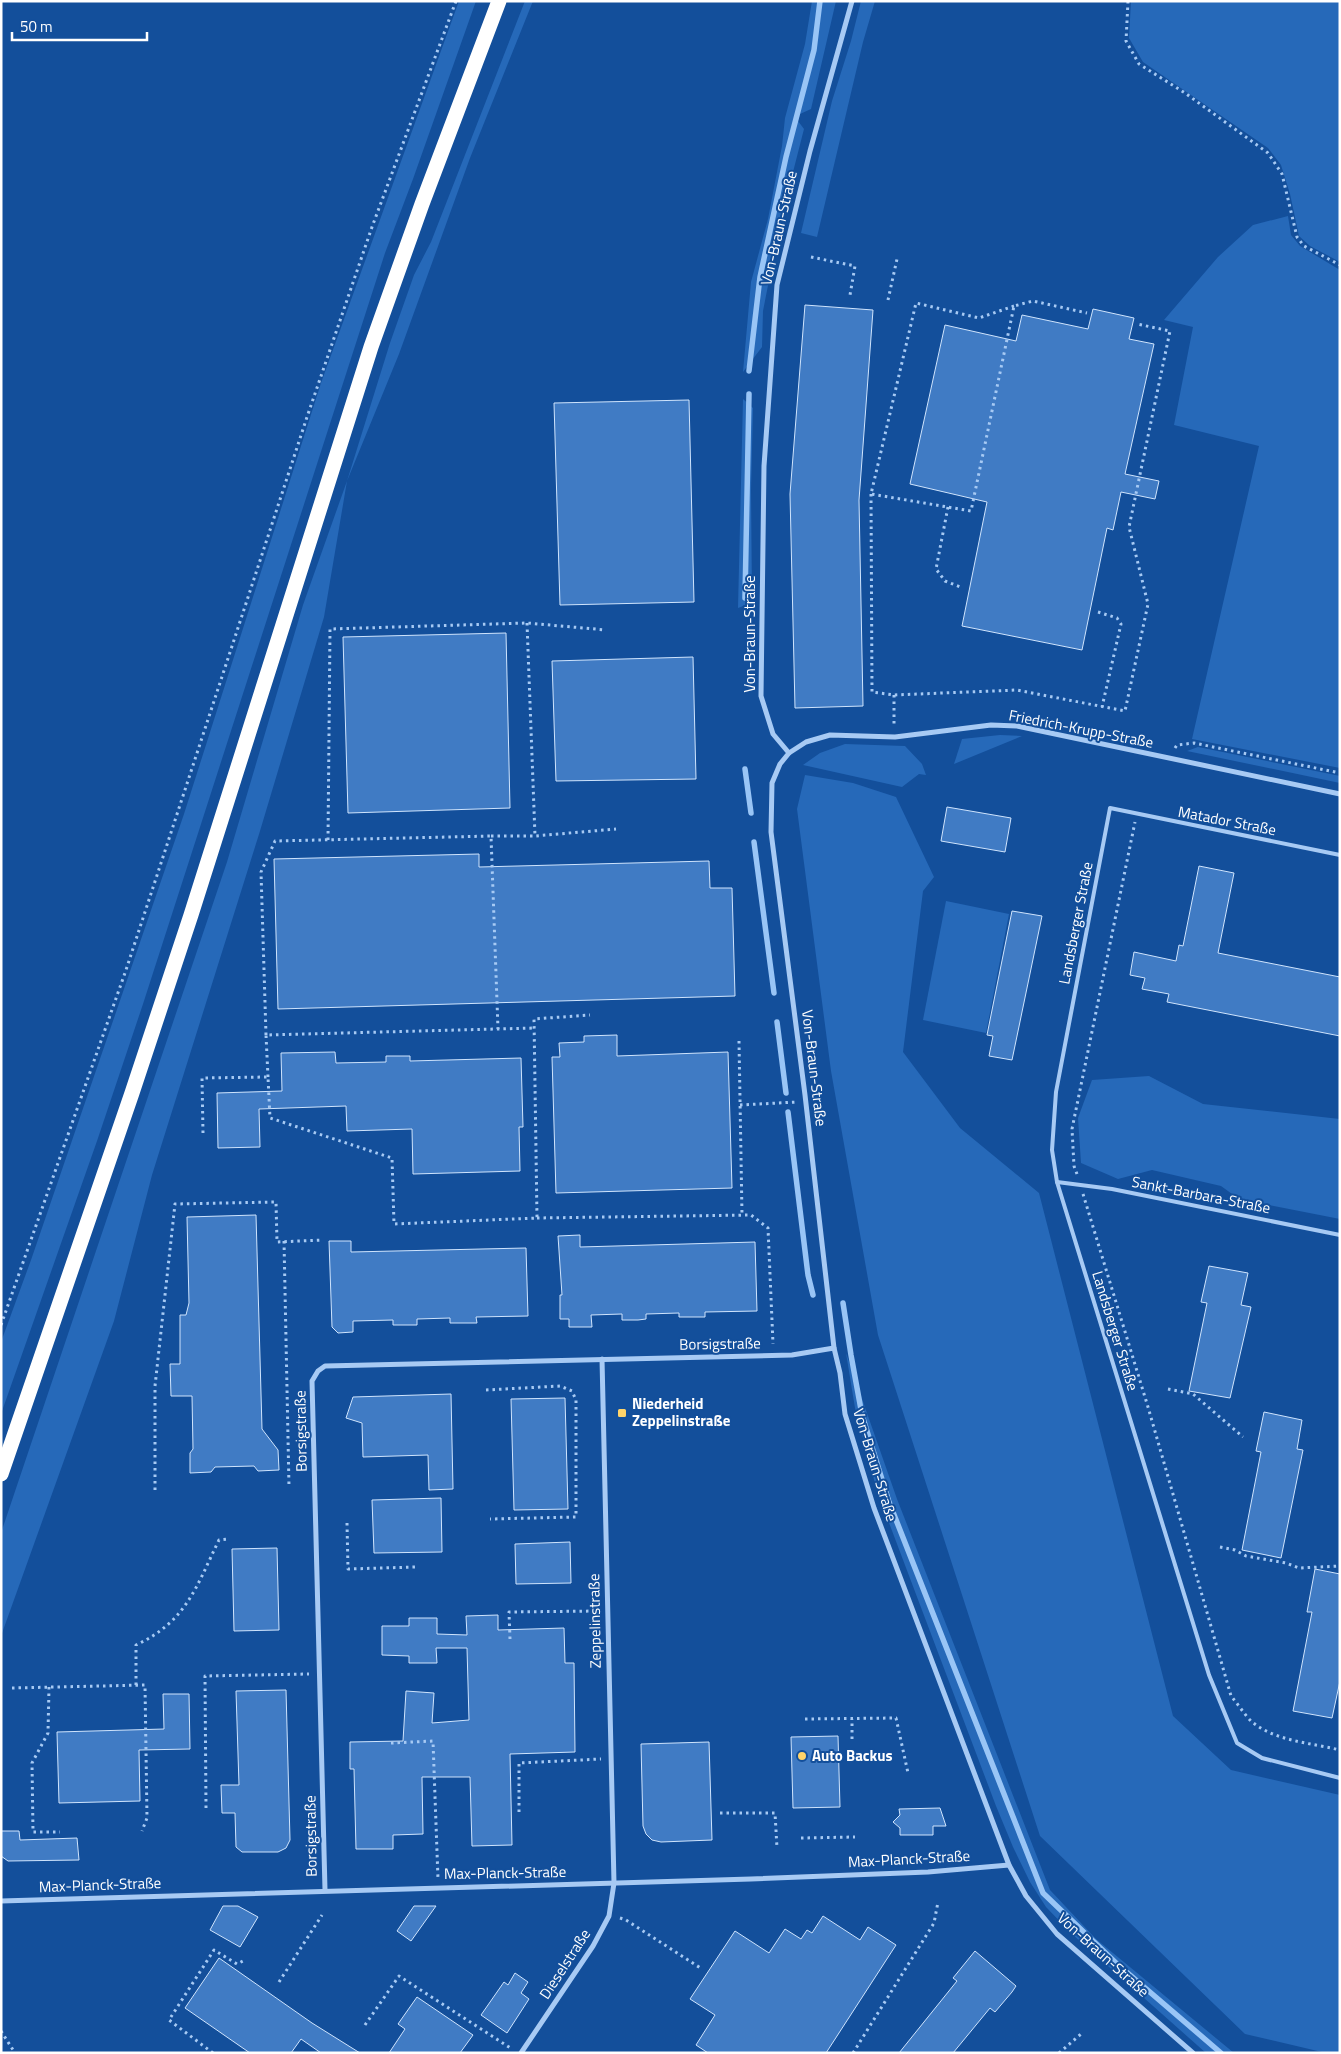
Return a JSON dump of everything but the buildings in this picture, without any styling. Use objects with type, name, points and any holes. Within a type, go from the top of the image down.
[{"type":"highway","points":[[1,1474],[78,1253],[191,915],[371,348],[425,196],[499,1]]},
{"type":"street","name":"Von-Braun-Straße","points":[[852,1],[810,151],[777,285],[764,466],[761,696],[773,734],[789,753],[780,764],[772,783],[771,832],[806,1102],[834,1348],[840,1373],[845,1414],[874,1508],[1009,1865],[1026,1896],[1058,1934],[1193,2053]]},
{"type":"street","name":"Friedrich-Krupp-Straße","points":[[789,753],[806,742],[830,735],[895,737],[991,725],[1017,726],[1340,794]]},
{"type":"street","name":"Borsigstraße","points":[[325,1890],[312,1381],[318,1371],[325,1366],[792,1355],[834,1348]]},
{"type":"street","name":"Zeppelinstraße","points":[[602,1359],[614,1883]]},
{"type":"street","name":"Max-Planck-Straße","points":[[1,1901],[928,1872],[1009,1865]]},
{"type":"street","name":"Dieselstraße","points":[[519,2053],[593,1946],[609,1916],[614,1883]]},
{"type":"lane","name":"Matador Straße","points":[[1110,808],[1340,855]]},
{"type":"lane","name":"Landsberger Straße","points":[[1110,808],[1056,1092],[1052,1150],[1057,1182],[1209,1675],[1237,1743],[1262,1758],[1340,1778]]},
{"type":"lane","name":"Sankt-Barbara-Straße","points":[[1057,1182],[1112,1189],[1340,1235]]},
{"type":"path","points":[[1,1324],[126,970],[307,417],[372,227],[456,1]]},
{"type":"path","points":[[1128,1],[1126,41],[1139,64],[1185,93],[1268,153],[1282,174],[1297,237],[1304,246],[1340,265]]},
{"type":"path","points":[[811,257],[855,266],[850,295]]},
{"type":"path","points":[[888,300],[897,259]]},
{"type":"path","points":[[1087,313],[1033,301],[979,318],[916,303],[871,494],[872,692],[894,696],[1017,690],[1125,711],[1148,604],[1130,528],[1170,331],[1137,324]]},
{"type":"path","points":[[871,494],[971,511],[1014,306]]},
{"type":"path","points":[[948,507],[936,569],[945,581],[963,588]]},
{"type":"path","points":[[1098,612],[1117,618],[1121,624],[1102,707]]},
{"type":"path","points":[[527,623],[535,836]]},
{"type":"path","points":[[328,840],[330,629],[527,623],[606,630]]},
{"type":"path","points":[[894,696],[895,737]]},
{"type":"path","points":[[1167,759],[1177,745],[1194,743],[1340,773]]},
{"type":"path","points":[[1136,814],[1072,1129],[1074,1166],[1148,1407],[1231,1696],[1251,1720],[1267,1731],[1278,1736],[1340,1750]]},
{"type":"path","points":[[616,829],[535,836],[274,841],[261,872],[270,1118],[392,1158],[394,1224],[538,1218],[751,1215],[768,1228],[774,1355]]},
{"type":"path","points":[[492,836],[498,1029]]},
{"type":"path","points":[[538,1218],[534,1019],[590,1015]]},
{"type":"path","points":[[266,1035],[534,1028]]},
{"type":"path","points":[[739,1041],[742,1215]]},
{"type":"path","points":[[203,1133],[202,1078],[268,1077]]},
{"type":"path","points":[[740,1105],[806,1102]]},
{"type":"path","points":[[155,1490],[155,1386],[175,1204],[276,1202],[277,1242],[323,1240]]},
{"type":"path","points":[[284,1241],[289,1488]]},
{"type":"path","points":[[486,1390],[560,1386],[572,1391],[576,1400],[576,1517],[490,1519]]},
{"type":"path","points":[[1168,1389],[1193,1394],[1243,1437]]},
{"type":"path","points":[[347,1523],[348,1569],[415,1568]]},
{"type":"path","points":[[136,1685],[136,1644],[154,1636],[172,1623],[189,1601],[219,1540],[229,1539]]},
{"type":"path","points":[[1220,1547],[1234,1550],[1246,1556],[1286,1563],[1299,1568],[1340,1566]]},
{"type":"path","points":[[510,1639],[510,1612],[607,1611]]},
{"type":"path","points":[[206,1808],[205,1676],[319,1673]]},
{"type":"path","points":[[12,1688],[145,1685],[147,1818],[142,1831]]},
{"type":"path","points":[[49,1687],[48,1733],[32,1763],[33,1832],[60,1832]]},
{"type":"path","points":[[806,1719],[896,1718],[908,1773]]},
{"type":"path","points":[[852,1719],[852,1739]]},
{"type":"path","points":[[391,1743],[433,1741],[438,1887]]},
{"type":"path","points":[[519,1812],[518,1763],[611,1758]]},
{"type":"path","points":[[720,1813],[775,1813],[777,1848]]},
{"type":"path","points":[[801,1838],[855,1837]]},
{"type":"path","points":[[853,2053],[934,1923],[938,1902]]},
{"type":"path","points":[[279,1982],[322,1915]]},
{"type":"path","points":[[609,1916],[626,1920],[702,1968]]},
{"type":"path","points":[[214,2053],[169,2020],[214,1950],[237,1964],[245,1960]]},
{"type":"path","points":[[365,2025],[400,1976],[519,2053]]},
{"type":"path","points":[[1,2032],[15,2053]]},
{"type":"path","points":[[1059,2053],[1081,2034]]},
{"type":"shaded area","points":[[459,1],[476,1],[385,253],[143,1004],[1,1414],[1,1342],[184,814],[321,383]]},
{"type":"shaded area","points":[[525,1],[533,1],[470,158],[399,354],[347,481],[390,343],[414,275],[431,242]]},
{"type":"shaded area","points":[[812,1],[836,1],[811,109],[800,114],[798,121],[804,129],[781,219],[763,311],[762,347],[743,372],[751,282],[768,219],[782,146],[785,118],[805,44]]},
{"type":"shaded area","points":[[861,1],[875,1],[863,42],[817,237],[801,233],[832,101],[851,41]]},
{"type":"shaded area","points":[[1131,1],[1340,1],[1340,262],[1310,246],[1299,236],[1290,194],[1281,165],[1268,148],[1143,62],[1129,38]]},
{"type":"shaded area","points":[[1288,216],[1291,235],[1300,246],[1340,270],[1340,768],[1192,739],[1259,446],[1174,425],[1193,327],[1164,320],[1218,257],[1253,225]]},
{"type":"shaded area","points":[[743,399],[753,408],[751,490],[752,600],[738,608]]},
{"type":"shaded area","points":[[347,481],[324,617],[260,831],[152,1175],[114,1321],[1,1636],[1,1533],[227,862],[303,605]]},
{"type":"shaded area","points":[[1000,735],[1022,736],[954,764],[962,739]]},
{"type":"shaded area","points":[[845,744],[905,746],[922,764],[926,775],[919,774],[902,787],[803,765],[820,753]]},
{"type":"shaded area","points":[[1198,747],[1340,776],[1340,783],[1187,751]]},
{"type":"shaded area","points":[[805,775],[853,783],[896,797],[934,877],[923,891],[903,1052],[960,1128],[1039,1193],[1173,1716],[1231,1770],[1340,1795],[1340,2053],[1326,2053],[1245,2034],[1040,1836],[878,1335],[831,1071],[797,809]]},
{"type":"shaded area","points":[[946,901],[1009,914],[986,1033],[923,1020]]},
{"type":"shaded area","points":[[1149,1076],[1203,1104],[1340,1119],[1340,1219],[1239,1199],[1221,1186],[1152,1170],[1118,1179],[1081,1163],[1078,1118],[1092,1080]]},
{"type":"shaded area","points":[[846,1353],[897,1499],[1050,1890],[1096,1939],[1234,2053],[1206,2053],[1073,1935],[1046,1907],[1030,1882],[996,1806],[877,1491],[855,1408]]},
{"type":"waterway","points":[[749,371],[760,277],[786,157],[814,50],[820,1]]},
{"type":"waterway","points":[[745,598],[749,394]]},
{"type":"waterway","points":[[745,769],[751,813]]},
{"type":"waterway","points":[[754,842],[774,993]]},
{"type":"waterway","points":[[777,1022],[786,1093]]},
{"type":"waterway","points":[[788,1112],[808,1275],[813,1295]]},
{"type":"waterway","points":[[843,1303],[862,1415],[889,1502],[1043,1893],[1116,1963],[1221,2053]]},
{"type":"place","name":"Niederheid Zeppelinstraße","points":[[622,1413]]},
{"type":"place","name":"Auto Backus","points":[[802,1756]]}]
